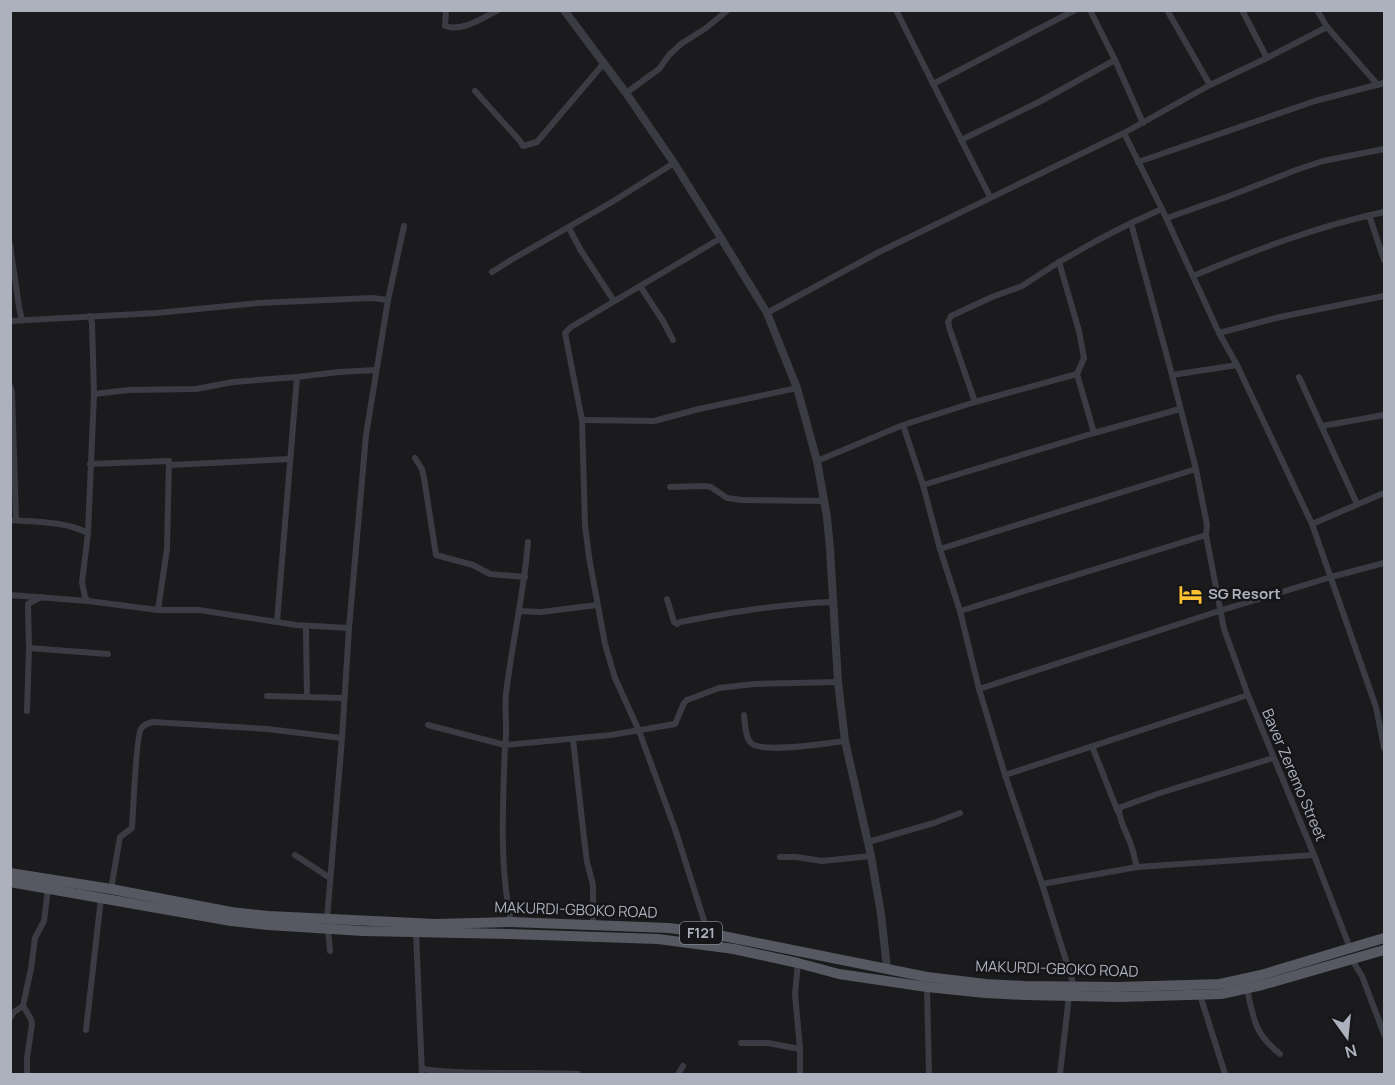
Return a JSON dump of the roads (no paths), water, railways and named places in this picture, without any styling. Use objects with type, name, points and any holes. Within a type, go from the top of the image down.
[{"type":"main road","name":"F121","points":[[10,873],[231,921],[268,925],[327,924],[416,932],[658,939],[734,949],[839,974],[985,993],[1072,991],[1120,997],[1221,994],[1351,954],[1384,938]]},
{"type":"main road","name":"F121","points":[[10,882],[48,889],[105,892]]},
{"type":"main road","name":"MAKURDI-GBOKO ROAD","points":[[327,924],[511,922],[669,928],[708,933],[927,977],[986,984],[1072,991],[1220,984],[1243,986]]},
{"type":"main road","name":"F121","points":[[1351,954],[1384,950]]},
{"type":"street","points":[[446,10],[446,26],[452,28],[467,25],[498,10]]},
{"type":"street","points":[[564,10],[626,93],[721,238],[767,313],[797,388],[817,461],[824,501],[830,549],[838,682],[845,741],[871,856],[887,968]]},
{"type":"street","points":[[626,93],[659,69],[681,44],[728,10]]},
{"type":"street","points":[[933,84],[1075,10]]},
{"type":"street","points":[[1090,10],[1143,123]]},
{"type":"street","points":[[1167,10],[1210,85]]},
{"type":"street","points":[[1242,10],[1267,58]]},
{"type":"street","points":[[1138,162],[1315,101],[1382,84],[1327,27],[1317,10]]},
{"type":"street","points":[[896,11],[990,197]]},
{"type":"street","points":[[767,313],[879,252],[1124,133],[1210,85],[1327,27]]},
{"type":"street","points":[[961,140],[1039,102],[1115,60]]},
{"type":"street","points":[[475,92],[524,146],[527,146],[537,142],[604,63]]},
{"type":"street","points":[[1124,133],[1167,218],[1219,333],[1312,524],[1376,707],[1384,748]]},
{"type":"street","points":[[1167,218],[1323,161],[1384,149]]},
{"type":"street","points":[[492,272],[569,228],[674,163]]},
{"type":"street","points":[[975,402],[950,330],[949,318],[960,311],[1022,286],[1059,262],[1162,209]]},
{"type":"street","points":[[1192,276],[1302,234],[1384,212]]},
{"type":"street","points":[[1369,215],[1384,260]]},
{"type":"street","name":"Baver Zeremo Street","points":[[1131,223],[1196,469],[1208,525],[1206,535],[1224,629],[1248,695],[1384,1034]]},
{"type":"street","points":[[330,951],[327,924],[330,878],[366,435],[388,300],[404,226]]},
{"type":"street","points":[[569,228],[614,301]]},
{"type":"street","points":[[708,933],[678,838],[639,731],[615,678],[604,644],[585,525],[582,420],[565,333],[571,327],[721,238]]},
{"type":"street","points":[[10,244],[22,320]]},
{"type":"street","points":[[1059,262],[1079,331],[1084,358],[1077,374],[1094,433]]},
{"type":"street","points":[[640,286],[673,340]]},
{"type":"street","points":[[1219,333],[1280,317],[1384,296]]},
{"type":"street","points":[[10,321],[157,313],[258,303],[372,298],[388,300]]},
{"type":"street","points":[[88,601],[82,582],[88,533],[94,394],[93,331],[90,316]]},
{"type":"street","points":[[1172,375],[1236,366]]},
{"type":"street","points":[[94,394],[129,390],[196,389],[233,382],[376,370]]},
{"type":"street","points":[[817,461],[903,425],[975,402],[1077,374]]},
{"type":"street","points":[[277,622],[297,377]]},
{"type":"street","points":[[1299,377],[1357,504]]},
{"type":"street","points":[[582,420],[654,421],[797,388]]},
{"type":"street","points":[[11,390],[13,520],[69,525],[88,533]]},
{"type":"street","points":[[923,485],[1180,409]]},
{"type":"street","points":[[1322,426],[1384,415]]},
{"type":"street","points":[[903,425],[960,611],[979,689],[1042,884],[1072,991],[1060,1074]]},
{"type":"street","points":[[415,458],[422,469],[424,478],[436,555],[472,565],[490,574],[525,577]]},
{"type":"street","points":[[169,465],[290,459]]},
{"type":"street","points":[[90,464],[169,461],[167,549],[158,610]]},
{"type":"street","points":[[940,549],[1196,469]]},
{"type":"street","points":[[670,488],[711,487],[727,498],[742,500],[824,501]]},
{"type":"street","points":[[1312,524],[1384,493]]},
{"type":"street","points":[[960,611],[1206,535]]},
{"type":"street","points":[[511,922],[504,877],[502,842],[506,697],[525,577],[528,542]]},
{"type":"street","points":[[979,689],[1219,610],[1384,563]]},
{"type":"street","points":[[10,595],[88,601],[158,610],[199,610],[309,626],[349,628]]},
{"type":"street","points":[[19,595],[28,604],[27,711]]},
{"type":"street","points":[[28,604],[41,597]]},
{"type":"street","points":[[667,599],[674,622],[677,624],[753,608],[833,602]]},
{"type":"street","points":[[519,611],[541,612],[597,605]]},
{"type":"street","points":[[306,630],[307,697]]},
{"type":"street","points":[[29,648],[108,654]]},
{"type":"street","points":[[428,725],[505,745],[573,739],[675,724],[687,700],[719,688],[754,684],[838,682]]},
{"type":"street","points":[[1005,775],[1248,695]]},
{"type":"street","points":[[267,696],[344,698]]},
{"type":"street","points":[[1376,707],[1384,704]]},
{"type":"street","points":[[744,716],[749,741],[761,748],[845,741]]},
{"type":"street","points":[[86,1030],[105,892],[120,837],[132,828],[137,747],[141,727],[153,722],[267,729],[342,738]]},
{"type":"street","points":[[573,739],[587,862],[593,885],[593,926]]},
{"type":"street","points":[[1092,746],[1132,846],[1137,867]]},
{"type":"street","points":[[1119,813],[1121,807],[1130,802],[1273,758]]},
{"type":"street","points":[[868,842],[960,813]]},
{"type":"street","points":[[295,855],[330,878]]},
{"type":"street","points":[[1042,884],[1137,867],[1314,855]]},
{"type":"street","points":[[780,857],[822,861],[871,856]]},
{"type":"street","points":[[27,1074],[32,1024],[23,1006],[35,938],[44,921],[48,889]]},
{"type":"street","points":[[416,932],[422,1072],[578,1074]]},
{"type":"street","points":[[798,963],[795,994],[800,1074]]},
{"type":"street","points":[[1243,986],[1260,1034],[1280,1054]]},
{"type":"street","points":[[927,987],[929,1074]]},
{"type":"street","points":[[1200,995],[1224,1074]]},
{"type":"street","points":[[10,1018],[23,1006]]},
{"type":"street","points":[[741,1043],[768,1043],[800,1049]]},
{"type":"street","points":[[678,1074],[683,1066]]},
{"type":"place","name":"SG Resort","points":[[1190,594]]}]
